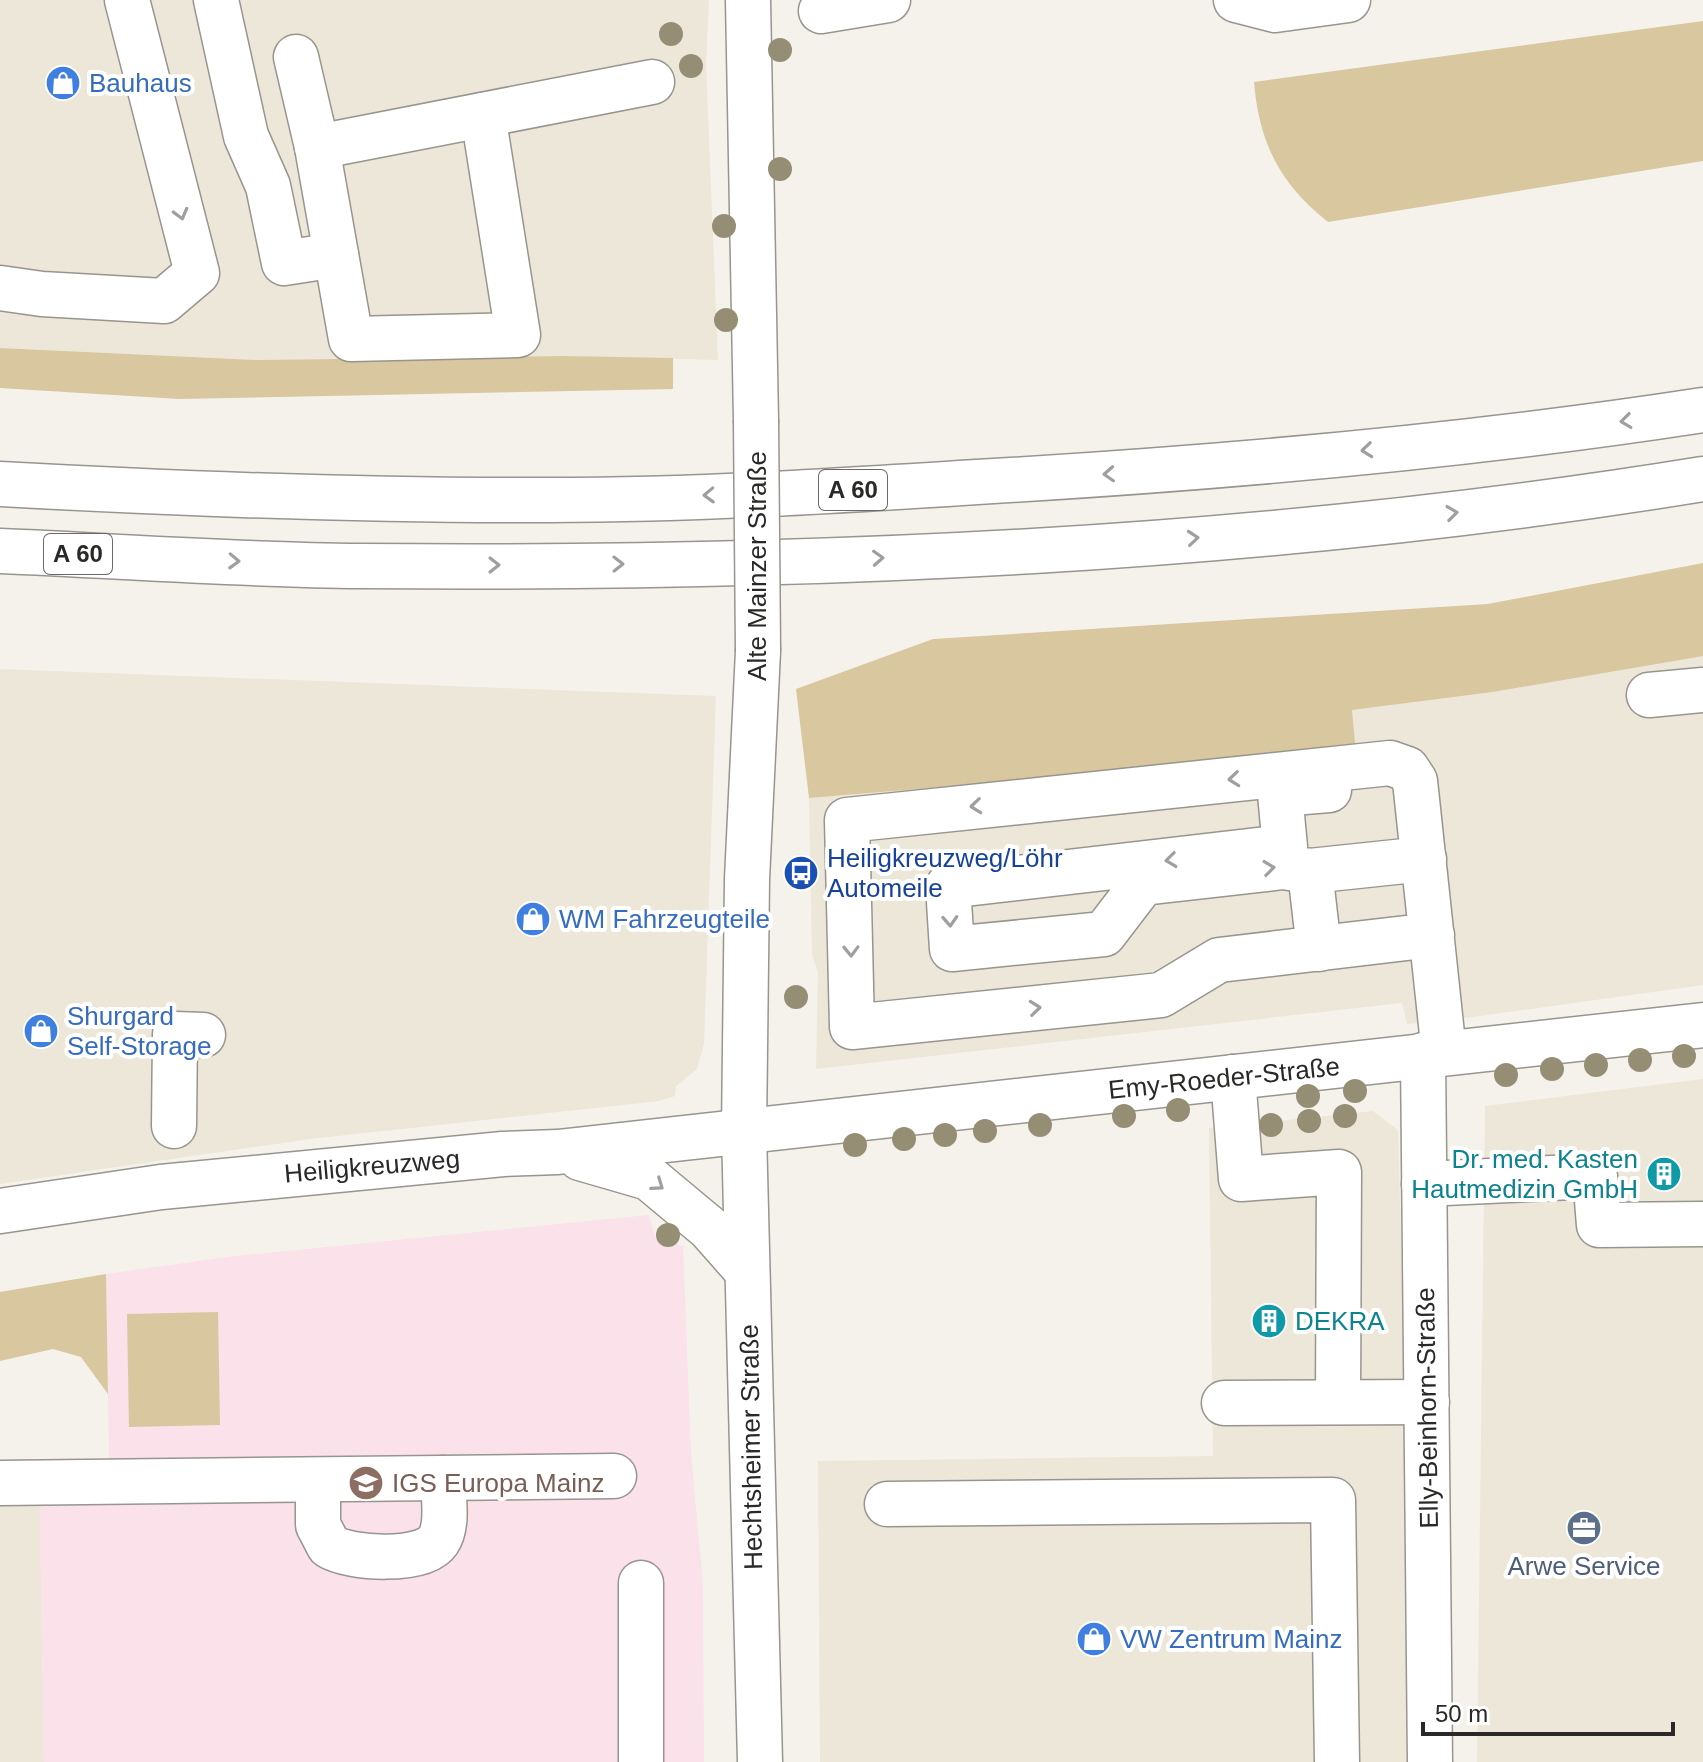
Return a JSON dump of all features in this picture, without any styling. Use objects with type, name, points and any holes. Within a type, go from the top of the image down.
[{"type":"main road","points":[[0,288],[42,294],[164,301],[197,273],[127,0]]},
{"type":"main road","points":[[216,0],[246,136],[268,186],[284,263],[336,255]]},
{"type":"main road","name":"Alte Mainzer Straße","points":[[744,1132],[747,879],[758,651],[748,0]]},
{"type":"main road","points":[[821,11],[888,0]]},
{"type":"main road","points":[[1236,0],[1275,10],[1348,0]]},
{"type":"main road","points":[[296,57],[317,147],[351,339],[518,335],[483,115]]},
{"type":"main road","points":[[317,147],[652,82]]},
{"type":"main road","name":"A 60","points":[[0,484],[360,498],[552,500],[853,490],[1123,473],[1354,452],[1703,410]]},
{"type":"main road","name":"A 60","points":[[0,551],[356,566],[872,559],[1133,543],[1366,524],[1703,479]]},
{"type":"main road","points":[[1649,695],[1703,690]]},
{"type":"main road","points":[[1424,859],[1310,871],[1283,867],[1143,883],[1104,934],[952,949],[948,886],[1285,847],[1280,794],[1415,781],[1407,769],[1390,763],[847,820],[852,1027],[1161,995],[1219,960],[1319,949],[1431,925]]},
{"type":"main road","name":"Elly-Beinhorn-Straße","points":[[1415,781],[1431,925],[1434,1054],[1424,1184],[1430,1762]]},
{"type":"main road","points":[[1310,871],[1319,949]]},
{"type":"main road","name":"Emy-Roeder-Straße","points":[[744,1132],[1703,1025]]},
{"type":"main road","points":[[174,1126],[185,1029]]},
{"type":"main road","points":[[1233,1077],[1241,1179],[1339,1172],[1338,1402]]},
{"type":"main road","name":"Heiligkreuzweg","points":[[0,1211],[93,1195],[227,1180],[503,1154],[558,1152],[744,1132]]},
{"type":"main road","name":"Hechtsheimer Straße","points":[[744,1132],[760,1762]]},
{"type":"main road","points":[[558,1152],[649,1178],[709,1228],[747,1271]]},
{"type":"main road","points":[[1424,1184],[1595,1176],[1599,1225],[1703,1224]]},
{"type":"main road","points":[[1224,1403],[1427,1402]]},
{"type":"main road","points":[[0,1483],[614,1476]]},
{"type":"main road","points":[[318,1481],[318,1525],[329,1546],[351,1555],[408,1555],[431,1549],[439,1540],[443,1529],[443,1478]]},
{"type":"main road","points":[[887,1504],[1333,1500],[1337,1762]]},
{"type":"main road","points":[[641,1583],[641,1762]]},
{"type":"shaded area","points":[[0,0],[709,0],[706,64],[718,360],[564,356],[257,360],[0,348]]},
{"type":"shaded area","points":[[1703,21],[1703,161],[1328,222],[1311,208],[1285,177],[1275,161],[1261,124],[1254,82]]},
{"type":"shaded area","points":[[0,348],[257,360],[564,356],[673,358],[673,389],[179,399],[0,388]]},
{"type":"shaded area","points":[[1703,563],[1703,656],[1493,692],[1352,710],[1356,753],[809,798],[796,689],[933,639],[1488,604]]},
{"type":"shaded area","points":[[1703,654],[1703,985],[1444,1021],[1407,1024],[1402,1003],[816,1069],[818,972],[812,955],[809,798],[1356,753],[1352,710],[1493,692]]},
{"type":"shaded area","points":[[0,669],[716,696],[704,1044],[697,1069],[676,1086],[675,1096],[659,1101],[310,1139],[0,1184]]},
{"type":"shaded area","points":[[1703,1079],[1703,1762],[1477,1762],[1485,1106]]},
{"type":"shaded area","points":[[1373,1111],[1398,1130],[1407,1454],[1408,1762],[820,1762],[818,1461],[1213,1456],[1209,1128]]},
{"type":"shaded area","name":"IGS Europa Mainz","points":[[649,1215],[655,1237],[683,1246],[691,1454],[703,1585],[704,1762],[44,1762],[39,1461],[109,1461],[106,1274],[227,1257]]},
{"type":"shaded area","points":[[106,1274],[108,1394],[81,1357],[53,1349],[0,1361],[0,1292]]},
{"type":"shaded area","points":[[218,1312],[220,1425],[129,1427],[127,1314]]},
{"type":"shaded area","points":[[0,1505],[40,1505],[44,1762],[0,1762]]},
{"type":"place","name":"Bauhaus","points":[[63,83]]},
{"type":"place","name":"Heiligkreuzweg/Löhr Automeile","points":[[801,873]]},
{"type":"place","name":"WM Fahrzeugteile","points":[[533,919]]},
{"type":"place","name":"Shurgard Self-Storage","points":[[41,1031]]},
{"type":"place","name":"Dr. med. Kasten Hautmedizin GmbH","points":[[1664,1174]]},
{"type":"place","name":"DEKRA","points":[[1269,1321]]},
{"type":"place","name":"IGS Europa Mainz","points":[[366,1483]]},
{"type":"place","name":"Arwe Service","points":[[1584,1528]]},
{"type":"place","name":"VW Zentrum Mainz","points":[[1094,1639]]}]
